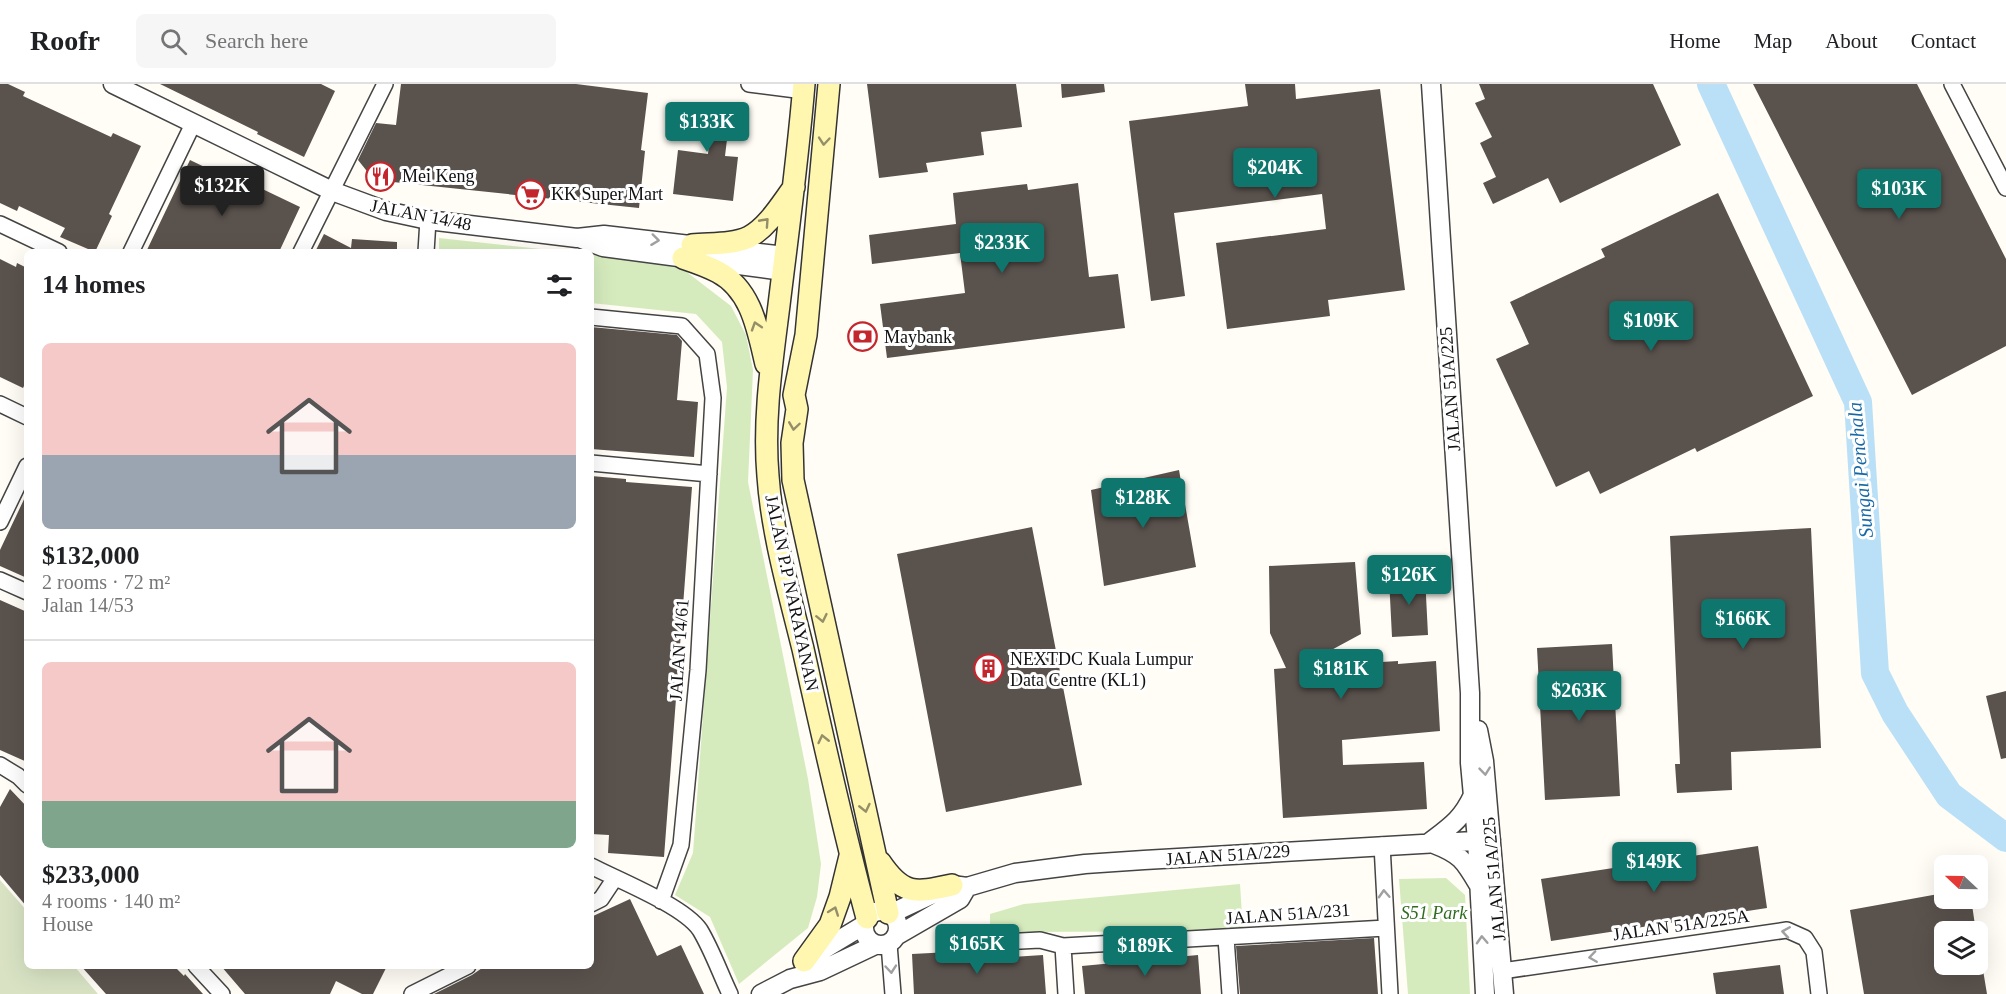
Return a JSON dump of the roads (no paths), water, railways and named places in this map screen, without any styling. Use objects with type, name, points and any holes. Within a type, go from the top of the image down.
[{"type":"main road","name":"JALAN P.P NARAYANAN","points":[[829,84],[806,335],[794,395],[797,409],[792,443],[793,480],[847,732],[889,913]]},
{"type":"main road","name":"JALAN P.P NARAYANAN","points":[[804,88],[794,187],[790,264],[770,382],[766,431],[768,477],[775,529],[866,922]]},
{"type":"main road","points":[[688,251],[749,237],[761,228],[794,187]]},
{"type":"main road","points":[[794,395],[792,362],[802,278],[790,264],[807,249],[819,198]]},
{"type":"main road","points":[[688,251],[720,273],[738,289],[757,324],[770,382]]},
{"type":"main road","points":[[804,961],[830,925],[840,897],[850,854]]},
{"type":"main road","points":[[877,856],[892,880],[909,889],[925,890],[960,886]]},
{"type":"street","name":"JALAN 14/48","points":[[112,84],[332,191],[378,208],[428,220],[577,238],[604,235],[688,251],[790,264]]},
{"type":"street","points":[[303,249],[385,84]]},
{"type":"street","points":[[749,84],[804,88]]},
{"type":"street","name":"JALAN 51A/225","points":[[1431,84],[1470,693],[1470,763],[1473,795],[1484,840],[1504,994]]},
{"type":"street","points":[[1952,84],[2006,188]]},
{"type":"street","points":[[132,249],[193,124]]},
{"type":"street","points":[[426,249],[428,220]]},
{"type":"street","points":[[0,224],[53,249]]},
{"type":"street","name":"JALAN 14/61","points":[[594,317],[682,326],[707,354],[713,398],[698,669],[681,845],[661,901]]},
{"type":"street","points":[[0,404],[24,416]]},
{"type":"street","points":[[594,464],[710,474]]},
{"type":"street","points":[[0,522],[24,472]]},
{"type":"street","points":[[0,580],[24,591]]},
{"type":"street","name":"JALAN 51A/225","points":[[1470,693],[1484,761],[1484,840],[1479,886],[1485,994]]},
{"type":"street","points":[[0,765],[24,782]]},
{"type":"street","points":[[1430,842],[1453,825],[1465,812],[1473,795]]},
{"type":"street","name":"JALAN 51A/229","points":[[889,913],[960,886],[1015,873],[1085,864],[1484,840]]},
{"type":"street","points":[[1430,842],[1454,852],[1467,866],[1479,886]]},
{"type":"street","points":[[1382,845],[1390,994]]},
{"type":"street","points":[[594,868],[687,916],[699,929],[730,994]]},
{"type":"street","points":[[594,902],[601,899],[615,878]]},
{"type":"street","name":"JALAN 51A/229","points":[[761,994],[790,979],[820,971],[887,941],[960,899],[960,886]]},
{"type":"street","points":[[887,941],[866,937],[866,922],[877,912],[889,913],[897,924],[887,941],[893,994]]},
{"type":"street","name":"JALAN 51A/229","points":[[790,979],[804,961],[866,922]]},
{"type":"street","name":"JALAN 51A/231","points":[[979,944],[1040,939],[1063,946],[1386,928]]},
{"type":"street","name":"JALAN 51A/225A","points":[[1502,971],[1787,930],[1805,938],[1814,952],[1819,994]]},
{"type":"street","points":[[1226,938],[1230,994]]},
{"type":"street","points":[[1063,946],[1066,994]]},
{"type":"street","points":[[199,969],[222,994]]},
{"type":"street","points":[[412,994],[459,969]]},
{"type":"waterway","name":"Sungai Penchala","points":[[1711,84],[1858,402],[1875,673],[1895,713],[1949,795],[2006,838]]},
{"type":"place","name":"Mei Keng","points":[[381,176]]},
{"type":"place","name":"KK Super Mart","points":[[530,194]]},
{"type":"place","name":"Maybank","points":[[863,337]]},
{"type":"place","name":"NEXTDC Kuala Lumpur Data Centre (KL1)","points":[[989,669]]},
{"type":"park label","name":"S51 Park","points":[[1434,913]]}]
